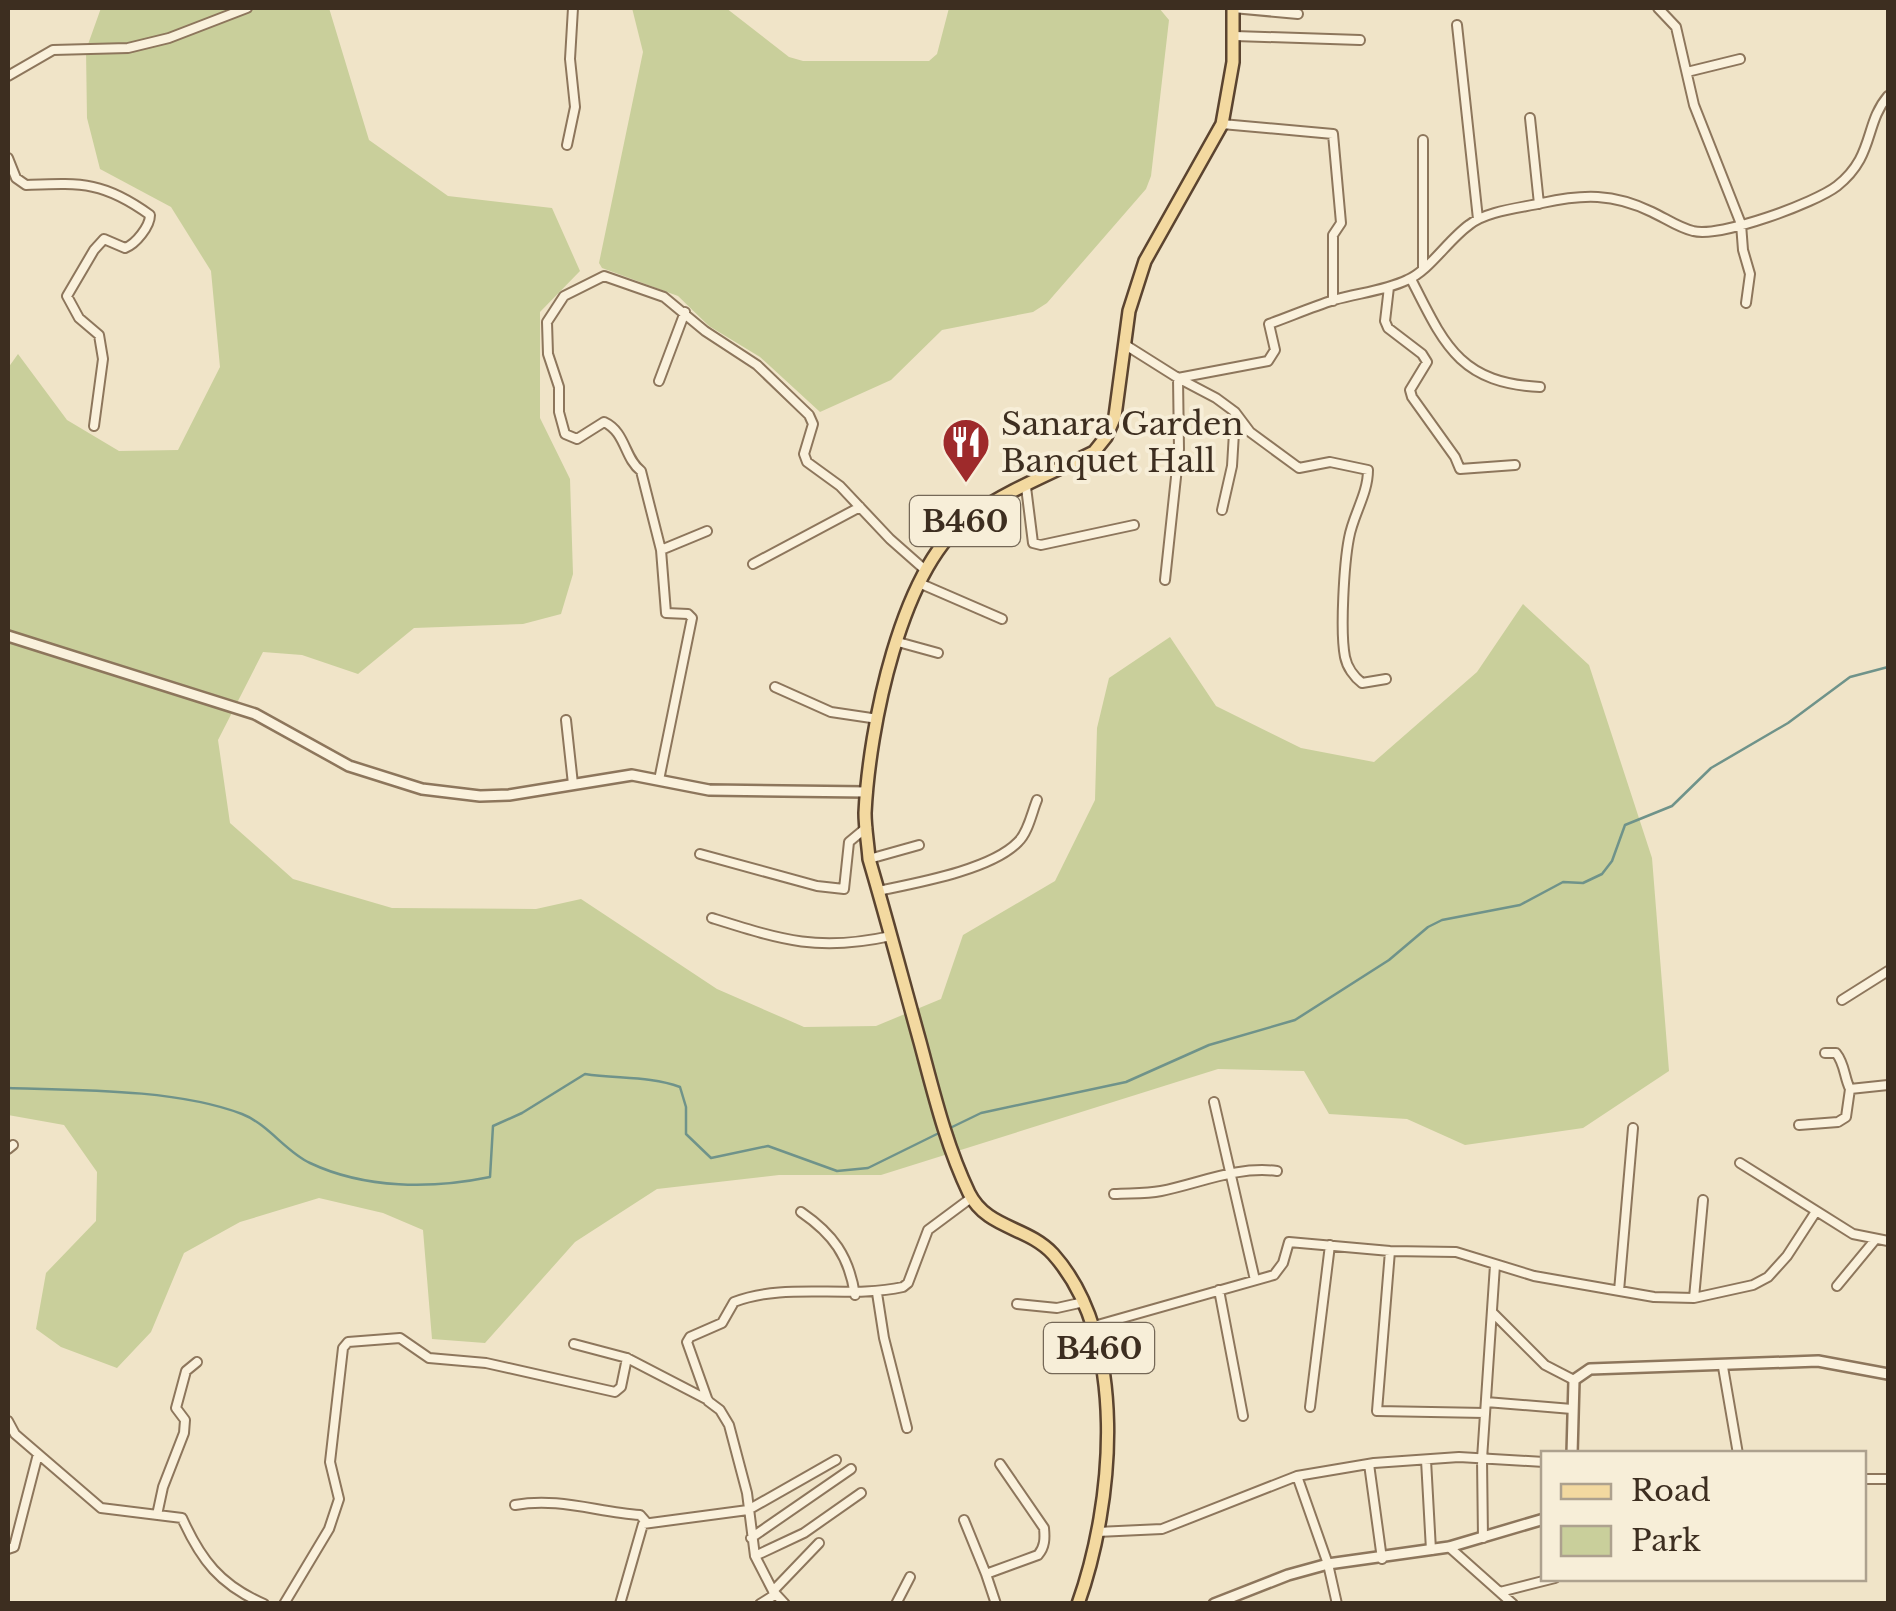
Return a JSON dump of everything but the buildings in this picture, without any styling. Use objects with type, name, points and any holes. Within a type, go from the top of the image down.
[{"type":"main road","name":"B460","points":[[1078,1604],[1104,1489],[1105,1377],[1094,1326],[1084,1302],[1049,1250],[1027,1234],[983,1214],[971,1198],[949,1150],[869,859],[867,792],[878,719],[898,642],[924,568],[970,517],[1094,452],[1106,437],[1115,416],[1130,311],[1145,260],[1222,124],[1229,90],[1233,8]]},
{"type":"street","points":[[8,76],[53,50],[128,48],[169,38],[247,8]]},
{"type":"street","points":[[567,146],[575,106],[570,59],[573,8]]},
{"type":"street","points":[[1233,8],[1298,14]]},
{"type":"street","points":[[1658,8],[1676,27],[1710,153],[1740,224],[1750,274],[1746,303]]},
{"type":"street","points":[[1457,25],[1478,219]]},
{"type":"street","points":[[1234,36],[1360,40]]},
{"type":"street","points":[[1687,72],[1740,58]]},
{"type":"street","points":[[1178,378],[1268,361],[1275,350],[1270,324],[1333,300],[1412,279],[1438,251],[1478,219],[1579,196],[1606,196],[1627,200],[1694,231],[1714,232],[1811,202],[1836,186],[1865,153],[1878,109],[1888,96]]},
{"type":"street","points":[[1530,118],[1539,204]]},
{"type":"street","points":[[1222,124],[1333,134],[1341,223],[1333,235],[1333,300]]},
{"type":"street","points":[[1423,140],[1423,269]]},
{"type":"street","points":[[8,158],[16,178],[26,186],[78,183],[98,187],[123,196],[150,215],[150,221],[131,246],[125,248],[104,239],[67,296],[68,304],[99,335],[103,360],[94,426]]},
{"type":"street","points":[[658,780],[692,618],[688,614],[666,613],[661,550],[641,472],[632,465],[622,438],[604,422],[577,439],[564,434],[559,387],[548,354],[547,322],[564,296],[604,276],[664,297],[757,364],[809,415],[813,424],[804,454],[807,462],[840,486],[924,568]]},
{"type":"street","points":[[1412,279],[1441,337],[1464,362],[1492,380],[1540,387]]},
{"type":"street","points":[[1388,287],[1388,328],[1427,362],[1410,390],[1412,397],[1455,456],[1460,469],[1516,466]]},
{"type":"street","points":[[658,380],[685,312]]},
{"type":"street","points":[[1124,344],[1216,398],[1250,432],[1299,468],[1330,462],[1368,470],[1368,482],[1349,536],[1345,658],[1362,683],[1386,678]]},
{"type":"street","points":[[1165,580],[1179,449],[1178,378]]},
{"type":"street","points":[[1222,510],[1237,428],[1234,412]]},
{"type":"street","points":[[1026,487],[1033,542],[1040,544],[1134,525]]},
{"type":"street","points":[[752,564],[860,507]]},
{"type":"street","points":[[661,550],[707,532]]},
{"type":"street","points":[[918,582],[1002,619]]},
{"type":"street","points":[[8,636],[255,714],[349,766],[422,789],[509,795],[632,775],[709,790],[867,792]]},
{"type":"street","points":[[898,642],[938,653]]},
{"type":"street","points":[[775,687],[830,712],[878,719]]},
{"type":"street","points":[[566,720],[574,784]]},
{"type":"street","points":[[878,891],[973,867],[1014,846],[1021,840],[1037,800]]},
{"type":"street","points":[[700,854],[817,886],[844,889],[850,842],[867,827]]},
{"type":"street","points":[[869,859],[918,845]]},
{"type":"street","points":[[712,918],[800,943],[852,945],[891,936]]},
{"type":"street","points":[[1842,1000],[1888,972]]},
{"type":"street","points":[[1799,1125],[1838,1122],[1846,1117],[1850,1089],[1842,1061],[1836,1053],[1825,1053]]},
{"type":"street","points":[[1850,1089],[1888,1085]]},
{"type":"street","points":[[1214,1102],[1255,1280]]},
{"type":"street","points":[[1620,1291],[1633,1128]]},
{"type":"street","points":[[1740,1163],[1853,1234],[1888,1241]]},
{"type":"street","points":[[1114,1194],[1159,1192],[1258,1168],[1277,1171]]},
{"type":"street","points":[[708,1400],[687,1342],[690,1337],[722,1324],[734,1302],[759,1293],[877,1293],[908,1283],[928,1230],[971,1198]]},
{"type":"street","points":[[1694,1298],[1703,1200]]},
{"type":"street","points":[[801,1212],[826,1230],[841,1248],[856,1294]]},
{"type":"street","points":[[1094,1326],[1274,1275],[1284,1263],[1289,1242],[1456,1252],[1534,1276],[1620,1291],[1694,1298],[1753,1285],[1768,1276],[1788,1256],[1815,1213]]},
{"type":"street","points":[[1837,1286],[1875,1240]]},
{"type":"street","points":[[1310,1407],[1330,1246]]},
{"type":"street","points":[[1390,1251],[1377,1411],[1572,1409]]},
{"type":"street","points":[[1483,1538],[1482,1459],[1495,1265]]},
{"type":"street","points":[[1219,1290],[1243,1416]]},
{"type":"street","points":[[877,1293],[906,1428]]},
{"type":"street","points":[[1016,1304],[1057,1308],[1084,1302]]},
{"type":"street","points":[[1492,1312],[1545,1365],[1574,1380]]},
{"type":"street","points":[[284,1604],[330,1529],[340,1499],[330,1462],[343,1348],[348,1342],[400,1338],[429,1358],[486,1364],[615,1392],[622,1387],[627,1358]]},
{"type":"street","points":[[574,1344],[627,1358],[720,1410],[729,1425],[755,1556],[785,1604]]},
{"type":"street","points":[[158,1514],[162,1487],[184,1433],[185,1420],[176,1408],[186,1371],[196,1362]]},
{"type":"street","points":[[1572,1451],[1574,1380],[1580,1372],[1818,1362],[1888,1374]]},
{"type":"street","points":[[1723,1367],[1737,1451]]},
{"type":"street","points":[[8,1421],[15,1434],[101,1508],[182,1518],[198,1554],[236,1592],[264,1604]]},
{"type":"street","points":[[8,1549],[14,1547],[38,1454]]},
{"type":"street","points":[[1097,1532],[1162,1530],[1297,1476],[1369,1464],[1482,1459],[1541,1462]]},
{"type":"street","points":[[620,1604],[644,1524],[748,1510],[836,1460]]},
{"type":"street","points":[[1426,1460],[1431,1550]]},
{"type":"street","points":[[986,1574],[1038,1555],[1045,1536],[1044,1528],[1000,1464]]},
{"type":"street","points":[[1369,1464],[1382,1558]]},
{"type":"street","points":[[751,1538],[851,1468]]},
{"type":"street","points":[[1297,1476],[1328,1564],[1337,1604]]},
{"type":"street","points":[[755,1556],[804,1532],[862,1493]]},
{"type":"street","points":[[514,1504],[539,1500],[590,1506],[607,1513],[640,1515],[648,1523]]},
{"type":"street","points":[[964,1520],[996,1604]]},
{"type":"street","points":[[1214,1604],[1288,1574],[1328,1564],[1449,1547],[1541,1520]]},
{"type":"street","points":[[760,1604],[775,1593],[818,1543]]},
{"type":"street","points":[[1449,1547],[1513,1604]]},
{"type":"street","points":[[896,1604],[910,1577]]},
{"type":"street","points":[[1500,1592],[1544,1581]]},
{"type":"green space","points":[[101,8],[329,8],[369,140],[448,196],[552,208],[580,271],[540,312],[540,418],[570,479],[573,574],[561,614],[523,624],[414,628],[358,674],[302,655],[263,652],[218,740],[230,823],[293,879],[392,908],[536,909],[581,899],[717,989],[804,1027],[876,1026],[941,999],[963,935],[1055,881],[1095,800],[1097,728],[1109,678],[1170,637],[1216,706],[1301,748],[1374,762],[1477,672],[1523,604],[1589,665],[1652,858],[1669,1071],[1583,1128],[1465,1145],[1407,1119],[1329,1114],[1304,1071],[1218,1069],[881,1175],[779,1175],[657,1189],[575,1242],[485,1343],[432,1339],[423,1230],[383,1213],[319,1198],[240,1222],[184,1253],[151,1332],[117,1368],[61,1347],[36,1329],[46,1273],[96,1221],[97,1172],[64,1125],[8,1115],[8,368],[18,354],[67,420],[119,451],[178,450],[220,367],[211,271],[171,207],[100,169],[87,118],[86,50]]},
{"type":"green space","points":[[632,8],[726,8],[789,57],[803,61],[929,61],[937,54],[949,8],[1159,8],[1169,20],[1151,176],[1146,189],[1047,303],[1033,312],[942,330],[891,380],[820,412],[760,357],[709,326],[678,296],[602,268],[599,263],[643,52]]},
{"type":"waterway","points":[[948,1129],[981,1113],[1126,1082],[1209,1045],[1295,1020],[1389,960],[1442,920],[1520,905],[1563,882],[1583,883],[1602,874],[1612,861],[1625,825],[1672,806],[1711,768],[1788,723],[1850,677],[1888,667]]},
{"type":"waterway","points":[[8,1088],[127,1092],[216,1106],[251,1119],[293,1152],[331,1172],[399,1184],[445,1184],[490,1177],[493,1126],[585,1074],[645,1079],[680,1087],[686,1107],[686,1134],[711,1158],[768,1146],[837,1171],[868,1168],[941,1132]]},
{"type":"place","name":"Sanara Garden Banquet Hall","points":[[966,484]]}]
